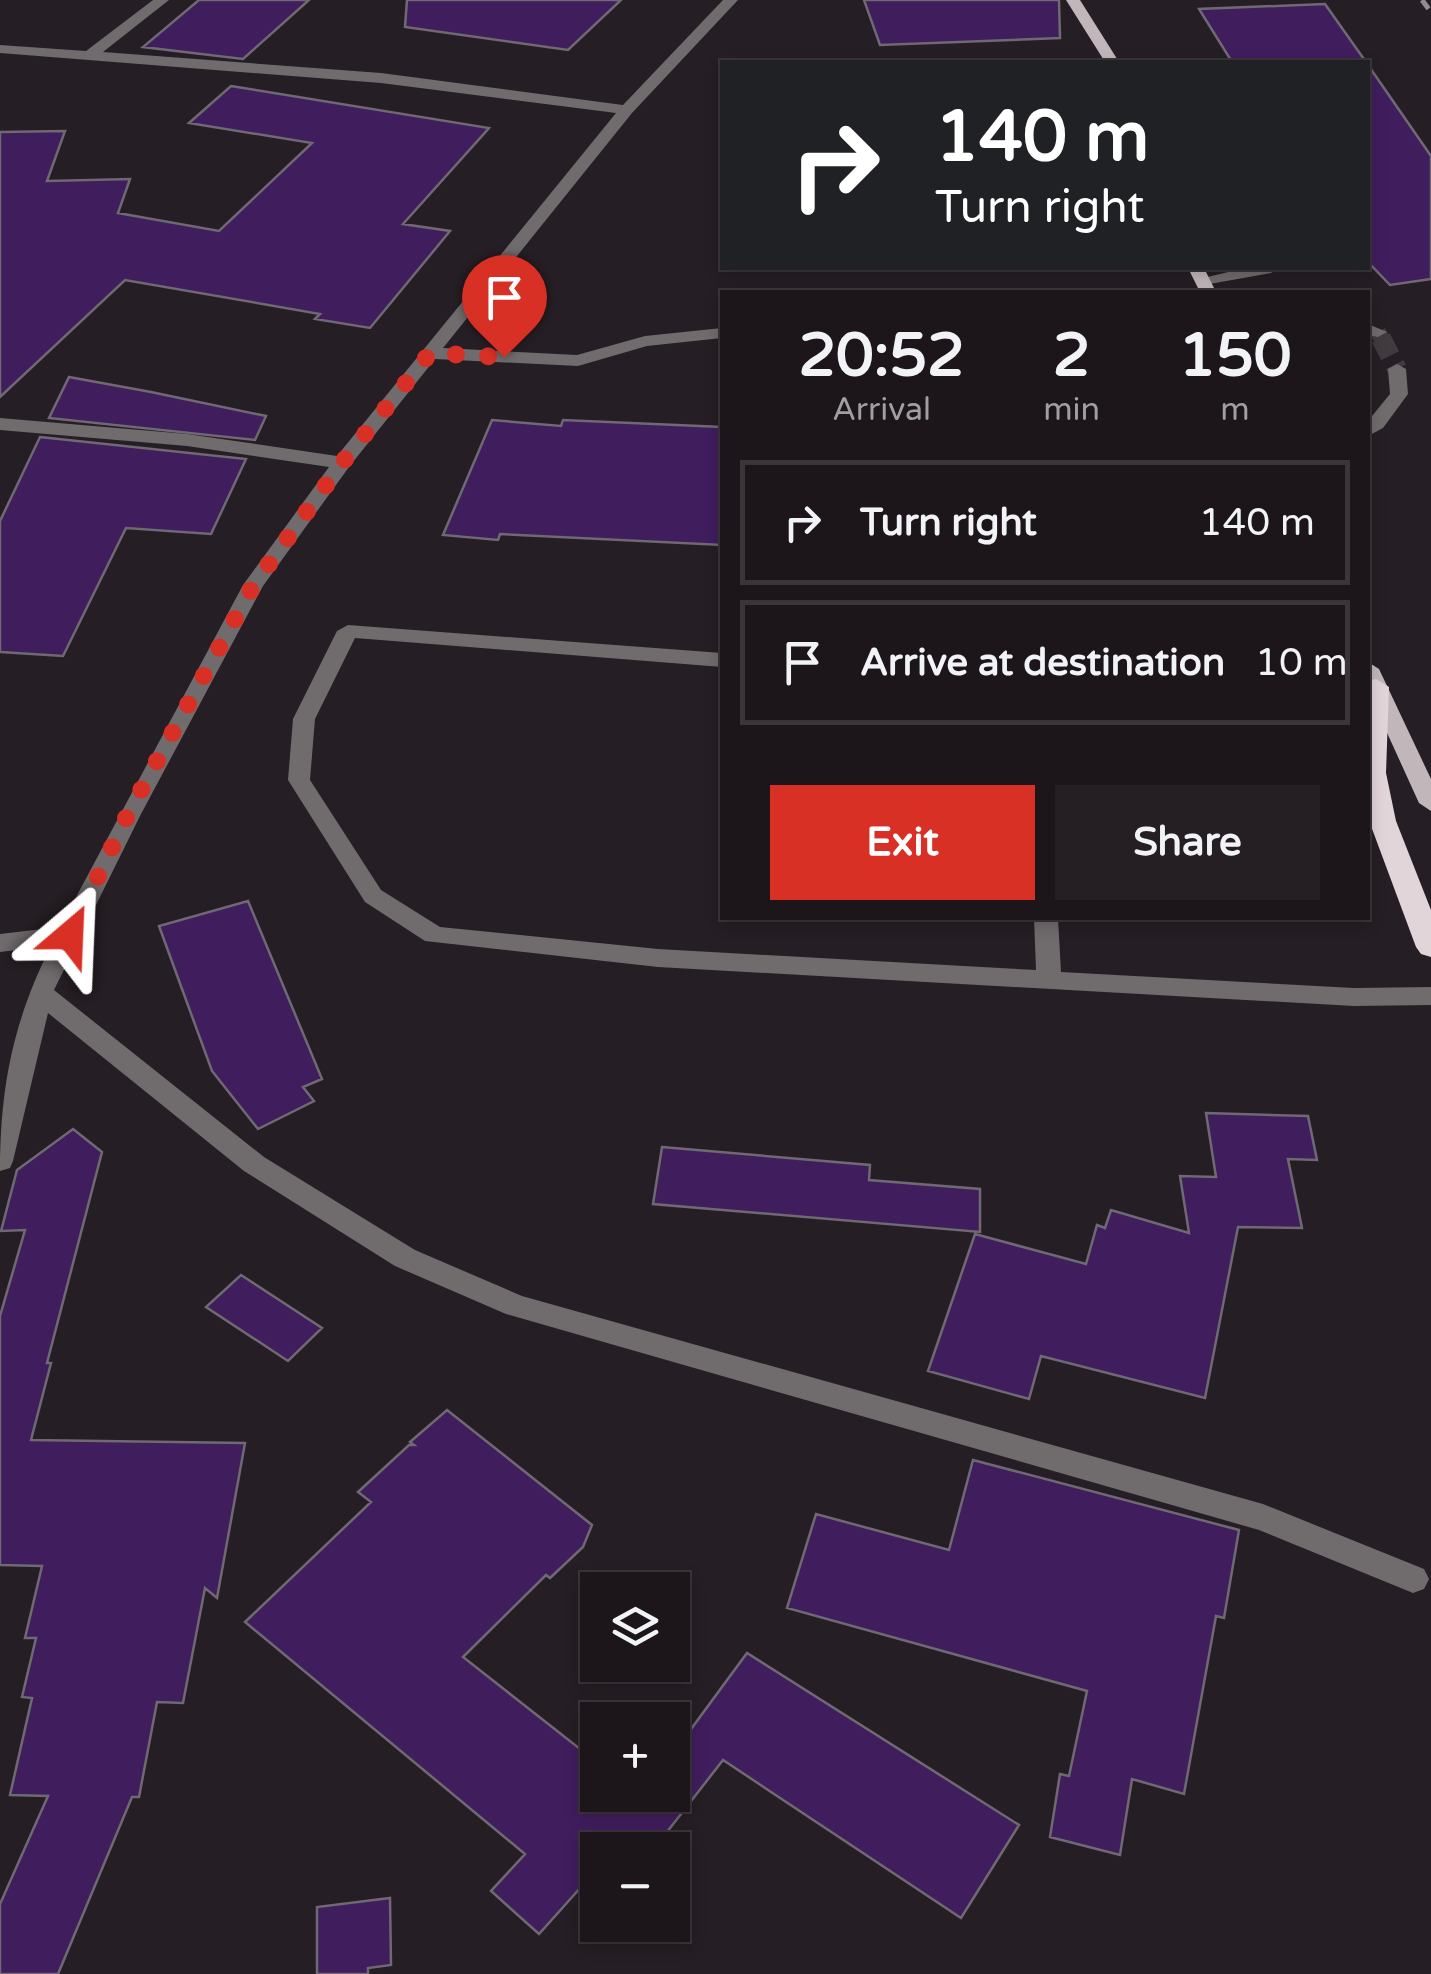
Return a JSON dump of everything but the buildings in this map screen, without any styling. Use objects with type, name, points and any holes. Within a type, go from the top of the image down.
[{"type":"highway","points":[[1372,678],[1372,773],[1379,805],[1431,947]]},
{"type":"main road","points":[[1073,0],[1111,60]]},
{"type":"main road","points":[[1372,678],[1428,794]]},
{"type":"street","points":[[89,56],[162,0]]},
{"type":"street","points":[[0,1161],[40,993],[128,814],[253,586],[342,463],[627,110],[731,0]]},
{"type":"street","points":[[1073,0],[1082,0]]},
{"type":"street","points":[[0,49],[382,78],[627,110]]},
{"type":"street","points":[[1203,280],[1260,270]]},
{"type":"street","points":[[430,353],[578,360],[645,340],[720,333]]},
{"type":"street","points":[[1370,428],[1399,394],[1397,369]]},
{"type":"street","points":[[0,424],[187,440],[342,463]]},
{"type":"street","points":[[720,660],[348,631],[304,719],[299,780],[373,896],[434,935],[658,958],[1354,997],[1431,996]]},
{"type":"street","points":[[1046,920],[1049,979]]},
{"type":"street","points":[[0,943],[70,935]]},
{"type":"street","points":[[40,993],[254,1164],[406,1258],[453,1279],[534,1311],[1263,1518],[1413,1579]]},
{"type":"tunnel","points":[[1378,332],[1383,341]]},
{"type":"tunnel","points":[[1381,338],[1397,369]]},
{"type":"railway","points":[[1422,0],[1431,12]]},
{"type":"route","points":[[70,935],[128,814],[253,586],[342,463],[430,353],[504,357]]}]
